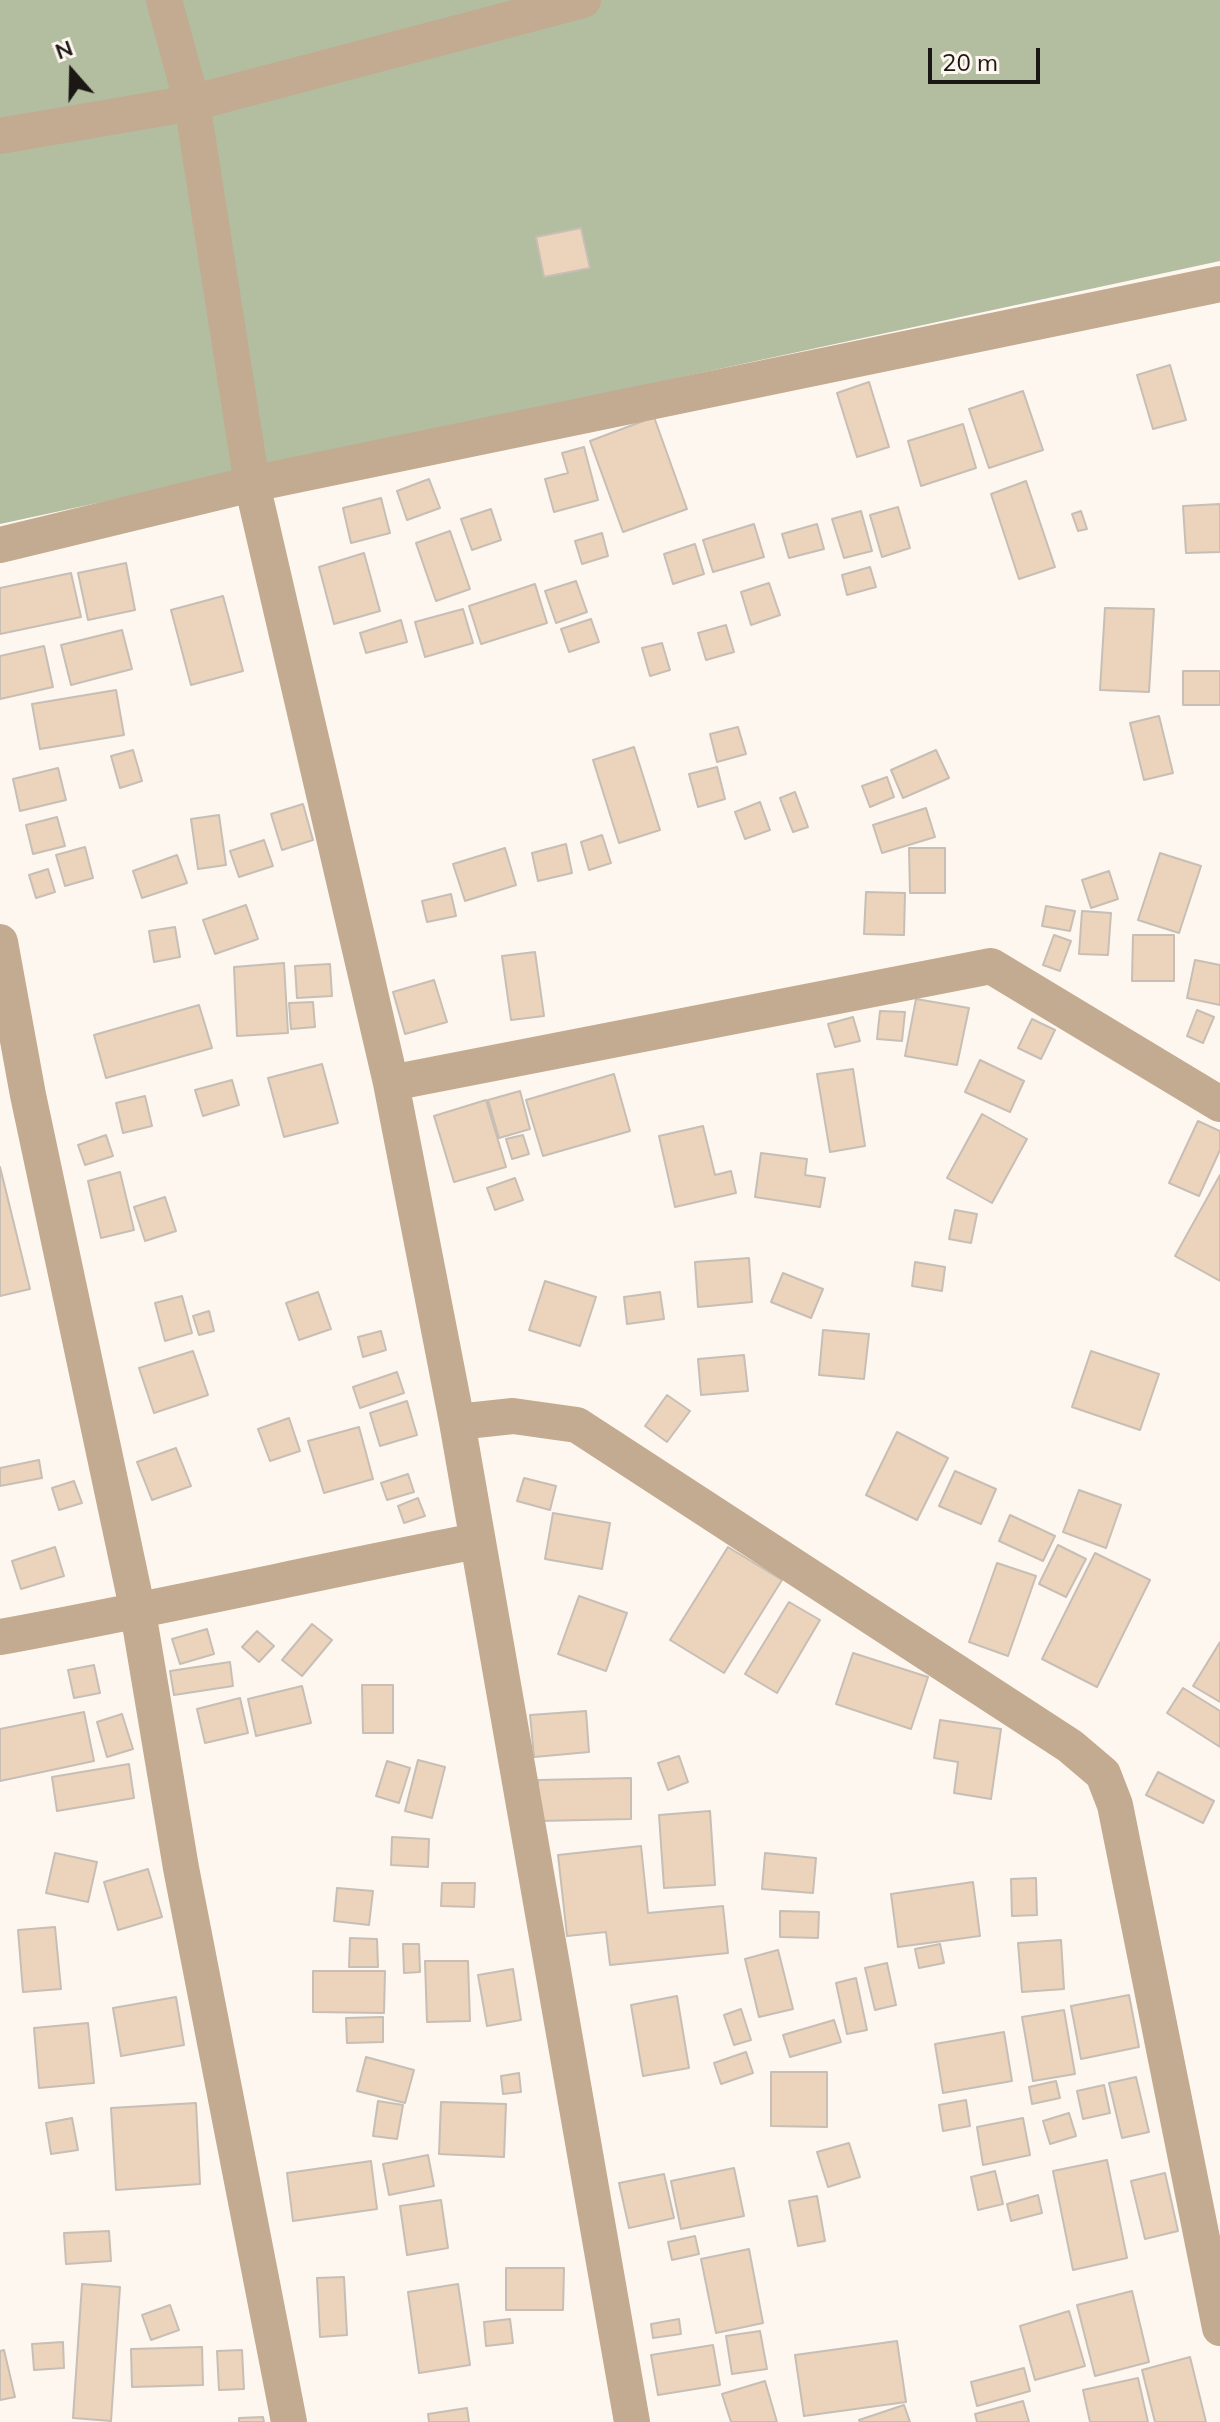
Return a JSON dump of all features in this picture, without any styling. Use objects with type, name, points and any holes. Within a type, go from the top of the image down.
[{"type":"street","points":[[164,0],[192,103],[252,484],[391,1083],[457,1422],[632,2422]]},
{"type":"street","points":[[0,136],[192,103],[583,0]]},
{"type":"street","points":[[0,545],[252,484],[1220,284]]},
{"type":"street","points":[[0,942],[28,1095],[138,1612],[181,1868],[289,2422]]},
{"type":"street","points":[[391,1083],[991,966],[1220,1104]]},
{"type":"street","points":[[457,1422],[513,1416],[577,1425],[1070,1746],[1103,1774],[1115,1805],[1220,2328]]},
{"type":"street","points":[[0,1637],[138,1612],[476,1541]]},
{"type":"green space","points":[[0,0],[1220,0],[1220,261],[0,524]]},
{"type":"building","points":[[581,228],[590,268],[544,277],[536,237]]},
{"type":"building","points":[[1170,365],[1186,420],[1153,429],[1137,375]]},
{"type":"building","points":[[869,382],[889,447],[857,457],[837,393]]},
{"type":"building","points":[[1023,391],[1043,450],[989,468],[969,409]]},
{"type":"building","points":[[654,417],[687,509],[623,532],[590,441]]},
{"type":"building","points":[[963,424],[976,468],[921,486],[908,441]]},
{"type":"building","points":[[584,447],[598,500],[554,512],[545,479],[568,473],[562,453]]},
{"type":"building","points":[[429,479],[440,508],[407,520],[397,491]]},
{"type":"building","points":[[1026,481],[1055,567],[1019,579],[991,494]]},
{"type":"building","points":[[381,498],[390,533],[351,543],[343,508]]},
{"type":"building","points":[[1220,504],[1220,552],[1186,553],[1183,506]]},
{"type":"building","points":[[898,507],[910,548],[882,557],[870,515]]},
{"type":"building","points":[[491,509],[501,540],[472,550],[461,519]]},
{"type":"building","points":[[861,511],[872,551],[844,558],[832,519]]},
{"type":"building","points":[[1081,511],[1087,529],[1078,531],[1072,514]]},
{"type":"building","points":[[754,524],[764,557],[713,572],[703,540]]},
{"type":"building","points":[[817,524],[824,549],[789,558],[782,534]]},
{"type":"building","points":[[450,531],[470,589],[436,601],[416,543]]},
{"type":"building","points":[[602,533],[608,556],[582,564],[575,541]]},
{"type":"building","points":[[695,544],[704,574],[673,584],[664,554]]},
{"type":"building","points":[[364,553],[380,611],[334,624],[319,567]]},
{"type":"building","points":[[126,563],[135,610],[88,620],[78,573]]},
{"type":"building","points":[[870,567],[876,587],[847,595],[842,575]]},
{"type":"building","points":[[71,573],[81,617],[0,634],[0,588]]},
{"type":"building","points":[[576,581],[587,612],[556,623],[545,591]]},
{"type":"building","points":[[769,583],[780,615],[751,625],[741,592]]},
{"type":"building","points":[[535,584],[547,623],[481,644],[469,606]]},
{"type":"building","points":[[223,596],[243,671],[191,685],[171,610]]},
{"type":"building","points":[[1105,608],[1154,609],[1149,692],[1100,690]]},
{"type":"building","points":[[463,609],[473,643],[425,657],[415,622]]},
{"type":"building","points":[[591,619],[599,642],[569,652],[561,629]]},
{"type":"building","points":[[401,620],[407,642],[366,653],[360,633]]},
{"type":"building","points":[[726,625],[734,652],[706,660],[698,633]]},
{"type":"building","points":[[122,630],[132,669],[71,685],[61,645]]},
{"type":"building","points":[[662,643],[670,670],[650,676],[642,648]]},
{"type":"building","points":[[44,646],[53,687],[0,699],[0,656]]},
{"type":"building","points":[[1183,671],[1220,671],[1220,705],[1183,705]]},
{"type":"building","points":[[116,690],[124,735],[40,749],[32,704]]},
{"type":"building","points":[[1159,716],[1173,773],[1144,780],[1130,723]]},
{"type":"building","points":[[738,727],[746,754],[717,762],[710,734]]},
{"type":"building","points":[[634,747],[660,830],[619,843],[593,760]]},
{"type":"building","points":[[133,750],[142,781],[120,788],[111,756]]},
{"type":"building","points":[[936,750],[949,778],[903,798],[891,770]]},
{"type":"building","points":[[717,767],[725,799],[698,807],[689,774]]},
{"type":"building","points":[[58,768],[66,800],[20,811],[13,779]]},
{"type":"building","points":[[887,777],[894,797],[870,807],[862,786]]},
{"type":"building","points":[[795,792],[808,827],[793,832],[780,798]]},
{"type":"building","points":[[760,802],[770,830],[745,839],[735,812]]},
{"type":"building","points":[[303,804],[313,840],[282,850],[271,814]]},
{"type":"building","points":[[926,808],[935,837],[882,853],[873,825]]},
{"type":"building","points":[[219,815],[226,865],[198,869],[191,819]]},
{"type":"building","points":[[57,817],[65,846],[33,854],[26,825]]},
{"type":"building","points":[[602,835],[611,863],[589,870],[581,842]]},
{"type":"building","points":[[264,840],[273,866],[239,877],[230,851]]},
{"type":"building","points":[[566,844],[572,873],[538,881],[532,853]]},
{"type":"building","points":[[85,847],[93,878],[65,886],[56,855]]},
{"type":"building","points":[[505,848],[516,885],[465,901],[453,864]]},
{"type":"building","points":[[909,848],[945,848],[945,893],[910,893]]},
{"type":"building","points":[[1160,853],[1201,866],[1179,933],[1138,920]]},
{"type":"building","points":[[177,855],[187,883],[142,898],[133,871]]},
{"type":"building","points":[[48,869],[55,892],[36,898],[29,875]]},
{"type":"building","points":[[1109,871],[1118,899],[1091,908],[1082,880]]},
{"type":"building","points":[[866,892],[905,893],[904,935],[864,934]]},
{"type":"building","points":[[451,894],[456,916],[427,922],[422,901]]},
{"type":"building","points":[[246,905],[258,939],[215,954],[203,920]]},
{"type":"building","points":[[1046,906],[1075,911],[1070,931],[1042,926]]},
{"type":"building","points":[[1082,911],[1111,913],[1108,955],[1079,954]]},
{"type":"building","points":[[175,927],[180,957],[154,962],[149,931]]},
{"type":"building","points":[[1054,935],[1071,941],[1060,971],[1043,965]]},
{"type":"building","points":[[1133,935],[1174,935],[1174,981],[1132,981]]},
{"type":"building","points":[[535,952],[544,1016],[511,1020],[502,956]]},
{"type":"building","points":[[1195,960],[1220,965],[1220,1005],[1187,998]]},
{"type":"building","points":[[284,963],[288,1033],[237,1036],[234,967]]},
{"type":"building","points":[[330,964],[332,996],[297,998],[295,966]]},
{"type":"building","points":[[434,980],[447,1022],[405,1034],[393,992]]},
{"type":"building","points":[[916,999],[969,1008],[957,1065],[905,1056]]},
{"type":"building","points":[[313,1002],[315,1027],[291,1029],[289,1003]]},
{"type":"building","points":[[199,1005],[212,1048],[106,1078],[94,1035]]},
{"type":"building","points":[[1197,1010],[1214,1017],[1203,1043],[1187,1036]]},
{"type":"building","points":[[880,1011],[905,1012],[902,1041],[877,1039]]},
{"type":"building","points":[[853,1017],[860,1041],[835,1047],[828,1024]]},
{"type":"building","points":[[1032,1019],[1055,1030],[1041,1059],[1018,1048]]},
{"type":"building","points":[[980,1060],[1024,1081],[1010,1112],[965,1092]]},
{"type":"building","points":[[322,1064],[338,1123],[284,1137],[268,1078]]},
{"type":"building","points":[[853,1069],[865,1146],[830,1152],[817,1074]]},
{"type":"building","points":[[614,1074],[630,1131],[543,1156],[526,1100]]},
{"type":"building","points":[[232,1080],[239,1105],[203,1116],[195,1090]]},
{"type":"building","points":[[520,1091],[530,1129],[499,1138],[488,1100]]},
{"type":"building","points":[[145,1096],[152,1126],[123,1133],[116,1103]]},
{"type":"building","points":[[486,1100],[506,1167],[454,1182],[434,1116]]},
{"type":"building","points":[[982,1114],[1027,1139],[992,1203],[947,1178]]},
{"type":"building","points":[[1198,1121],[1220,1131],[1220,1150],[1199,1196],[1169,1183]]},
{"type":"building","points":[[703,1126],[715,1175],[731,1171],[736,1193],[675,1207],[659,1136]]},
{"type":"building","points":[[106,1135],[113,1156],[85,1165],[78,1145]]},
{"type":"building","points":[[523,1135],[529,1154],[512,1159],[506,1139]]},
{"type":"building","points":[[761,1153],[807,1159],[805,1175],[825,1178],[820,1207],[755,1197]]},
{"type":"building","points":[[0,1167],[30,1289],[0,1296]]},
{"type":"building","points":[[120,1172],[134,1230],[101,1238],[88,1181]]},
{"type":"building","points":[[1220,1175],[1220,1281],[1175,1256]]},
{"type":"building","points":[[515,1178],[523,1200],[495,1210],[487,1188]]},
{"type":"building","points":[[165,1197],[176,1231],[145,1241],[134,1207]]},
{"type":"building","points":[[955,1210],[977,1214],[971,1243],[949,1239]]},
{"type":"building","points":[[749,1258],[752,1302],[698,1307],[695,1262]]},
{"type":"building","points":[[915,1262],[945,1267],[942,1291],[912,1286]]},
{"type":"building","points":[[783,1273],[823,1289],[811,1318],[771,1302]]},
{"type":"building","points":[[545,1281],[596,1297],[580,1346],[529,1330]]},
{"type":"building","points":[[318,1292],[331,1329],[299,1340],[286,1303]]},
{"type":"building","points":[[660,1292],[664,1319],[627,1324],[624,1297]]},
{"type":"building","points":[[182,1296],[192,1333],[165,1341],[155,1303]]},
{"type":"building","points":[[209,1311],[214,1331],[199,1335],[193,1316]]},
{"type":"building","points":[[823,1330],[869,1334],[864,1379],[819,1375]]},
{"type":"building","points":[[381,1331],[386,1350],[363,1357],[358,1337]]},
{"type":"building","points":[[193,1351],[208,1395],[154,1413],[139,1368]]},
{"type":"building","points":[[1091,1351],[1159,1374],[1140,1430],[1072,1407]]},
{"type":"building","points":[[744,1355],[748,1391],[701,1395],[698,1359]]},
{"type":"building","points":[[397,1372],[404,1393],[360,1408],[353,1387]]},
{"type":"building","points":[[667,1395],[690,1411],[667,1442],[645,1426]]},
{"type":"building","points":[[407,1401],[417,1435],[380,1446],[370,1413]]},
{"type":"building","points":[[289,1418],[300,1451],[270,1461],[258,1429]]},
{"type":"building","points":[[359,1427],[373,1479],[324,1493],[308,1441]]},
{"type":"building","points":[[897,1432],[948,1458],[917,1520],[866,1495]]},
{"type":"building","points":[[176,1448],[191,1486],[152,1500],[137,1462]]},
{"type":"building","points":[[39,1460],[42,1478],[0,1486],[0,1468]]},
{"type":"building","points":[[955,1471],[996,1489],[981,1524],[939,1506]]},
{"type":"building","points":[[408,1474],[414,1492],[387,1500],[381,1483]]},
{"type":"building","points":[[524,1478],[556,1486],[550,1510],[517,1501]]},
{"type":"building","points":[[74,1481],[82,1503],[59,1510],[52,1488]]},
{"type":"building","points":[[1079,1490],[1121,1505],[1106,1548],[1063,1532]]},
{"type":"building","points":[[418,1498],[425,1516],[404,1523],[398,1506]]},
{"type":"building","points":[[553,1513],[610,1523],[602,1569],[545,1559]]},
{"type":"building","points":[[1010,1515],[1055,1536],[1043,1561],[999,1541]]},
{"type":"building","points":[[1058,1545],[1086,1559],[1066,1597],[1039,1584]]},
{"type":"building","points":[[55,1547],[64,1576],[21,1589],[12,1561]]},
{"type":"building","points":[[728,1547],[782,1580],[724,1673],[670,1640]]},
{"type":"building","points":[[1095,1553],[1150,1580],[1097,1687],[1042,1659]]},
{"type":"building","points":[[997,1563],[1036,1576],[1008,1656],[969,1642]]},
{"type":"building","points":[[579,1596],[627,1613],[606,1671],[558,1654]]},
{"type":"building","points":[[789,1602],[820,1620],[777,1693],[745,1674]]},
{"type":"building","points":[[312,1624],[332,1640],[302,1676],[282,1660]]},
{"type":"building","points":[[207,1629],[214,1654],[180,1664],[172,1639]]},
{"type":"building","points":[[257,1631],[274,1646],[259,1662],[242,1647]]},
{"type":"building","points":[[1220,1642],[1220,1702],[1193,1686]]},
{"type":"building","points":[[853,1653],[928,1677],[911,1729],[836,1704]]},
{"type":"building","points":[[230,1662],[233,1686],[174,1695],[170,1671]]},
{"type":"building","points":[[94,1665],[100,1693],[74,1698],[68,1670]]},
{"type":"building","points":[[362,1685],[393,1685],[393,1733],[363,1733]]},
{"type":"building","points":[[302,1686],[311,1723],[256,1736],[248,1699]]},
{"type":"building","points":[[1183,1688],[1220,1711],[1220,1747],[1167,1713]]},
{"type":"building","points":[[240,1698],[248,1733],[205,1743],[197,1709]]},
{"type":"building","points":[[586,1711],[589,1752],[534,1757],[530,1715]]},
{"type":"building","points":[[84,1712],[94,1761],[0,1781],[0,1729]]},
{"type":"building","points":[[122,1714],[133,1749],[107,1757],[97,1722]]},
{"type":"building","points":[[940,1720],[1001,1729],[991,1799],[954,1793],[958,1762],[934,1758]]},
{"type":"building","points":[[679,1756],[688,1782],[668,1790],[658,1763]]},
{"type":"building","points":[[418,1760],[445,1767],[432,1818],[405,1811]]},
{"type":"building","points":[[387,1761],[410,1768],[399,1803],[376,1796]]},
{"type":"building","points":[[129,1764],[134,1798],[57,1811],[52,1777]]},
{"type":"building","points":[[1158,1772],[1214,1801],[1203,1823],[1146,1795]]},
{"type":"building","points":[[631,1778],[631,1819],[538,1821],[538,1780]]},
{"type":"building","points":[[710,1811],[715,1885],[664,1888],[659,1815]]},
{"type":"building","points":[[392,1837],[429,1839],[428,1867],[391,1865]]},
{"type":"building","points":[[641,1846],[648,1913],[723,1906],[728,1953],[610,1965],[606,1932],[567,1936],[558,1855]]},
{"type":"building","points":[[55,1853],[97,1862],[88,1902],[46,1893]]},
{"type":"building","points":[[765,1853],[816,1858],[813,1893],[762,1889]]},
{"type":"building","points":[[148,1869],[162,1917],[118,1930],[104,1882]]},
{"type":"building","points":[[1036,1878],[1037,1915],[1012,1916],[1011,1879]]},
{"type":"building","points":[[973,1882],[980,1936],[898,1947],[891,1894]]},
{"type":"building","points":[[442,1883],[475,1883],[474,1907],[441,1906]]},
{"type":"building","points":[[337,1888],[373,1891],[369,1925],[334,1921]]},
{"type":"building","points":[[780,1911],[819,1912],[818,1938],[780,1937]]},
{"type":"building","points":[[55,1927],[61,1989],[23,1992],[18,1930]]},
{"type":"building","points":[[350,1938],[377,1939],[378,1967],[349,1967]]},
{"type":"building","points":[[1061,1940],[1064,1989],[1022,1992],[1018,1943]]},
{"type":"building","points":[[403,1944],[419,1944],[420,1972],[404,1973]]},
{"type":"building","points":[[940,1944],[944,1963],[919,1968],[915,1949]]},
{"type":"building","points":[[778,1950],[793,2009],[759,2017],[745,1959]]},
{"type":"building","points":[[425,1961],[468,1961],[470,2021],[427,2022]]},
{"type":"building","points":[[887,1963],[896,2005],[875,2010],[865,1968]]},
{"type":"building","points":[[513,1969],[521,2020],[487,2026],[478,1975]]},
{"type":"building","points":[[313,1971],[385,1971],[384,2013],[313,2012]]},
{"type":"building","points":[[856,1978],[867,2030],[847,2034],[836,1983]]},
{"type":"building","points":[[1129,1995],[1139,2047],[1081,2059],[1071,2006]]},
{"type":"building","points":[[677,1996],[689,2068],[643,2076],[631,2005]]},
{"type":"building","points":[[176,1997],[184,2045],[121,2056],[113,2008]]},
{"type":"building","points":[[741,2009],[751,2040],[734,2045],[724,2015]]},
{"type":"building","points":[[1064,2010],[1075,2074],[1033,2081],[1022,2017]]},
{"type":"building","points":[[383,2017],[383,2042],[347,2043],[346,2018]]},
{"type":"building","points":[[834,2020],[841,2042],[790,2057],[783,2035]]},
{"type":"building","points":[[88,2023],[94,2083],[39,2088],[34,2028]]},
{"type":"building","points":[[1004,2032],[1012,2081],[943,2093],[935,2044]]},
{"type":"building","points":[[746,2052],[753,2073],[721,2084],[714,2063]]},
{"type":"building","points":[[366,2057],[414,2070],[405,2103],[357,2091]]},
{"type":"building","points":[[771,2072],[827,2072],[827,2127],[771,2126]]},
{"type":"building","points":[[519,2073],[521,2092],[503,2094],[501,2076]]},
{"type":"building","points":[[1136,2077],[1149,2132],[1122,2138],[1109,2083]]},
{"type":"building","points":[[1056,2081],[1060,2098],[1032,2104],[1029,2087]]},
{"type":"building","points":[[1104,2085],[1110,2113],[1083,2119],[1077,2091]]},
{"type":"building","points":[[966,2100],[970,2126],[943,2131],[939,2105]]},
{"type":"building","points":[[378,2101],[403,2105],[397,2139],[373,2136]]},
{"type":"building","points":[[441,2102],[506,2104],[504,2157],[439,2154]]},
{"type":"building","points":[[196,2103],[200,2184],[116,2190],[111,2108]]},
{"type":"building","points":[[1069,2113],[1076,2136],[1050,2144],[1043,2121]]},
{"type":"building","points":[[72,2118],[78,2150],[51,2154],[46,2123]]},
{"type":"building","points":[[1023,2118],[1030,2155],[983,2165],[977,2127]]},
{"type":"building","points":[[849,2143],[860,2177],[828,2187],[817,2152]]},
{"type":"building","points":[[428,2155],[434,2186],[389,2195],[383,2164]]},
{"type":"building","points":[[1107,2160],[1127,2258],[1073,2270],[1053,2171]]},
{"type":"building","points":[[371,2161],[377,2209],[293,2221],[287,2173]]},
{"type":"building","points":[[734,2168],[744,2216],[681,2229],[671,2181]]},
{"type":"building","points":[[995,2171],[1003,2204],[978,2210],[971,2177]]},
{"type":"building","points":[[1165,2173],[1178,2231],[1145,2239],[1131,2181]]},
{"type":"building","points":[[664,2174],[674,2218],[629,2228],[619,2183]]},
{"type":"building","points":[[1038,2195],[1042,2213],[1011,2221],[1007,2204]]},
{"type":"building","points":[[817,2196],[825,2241],[798,2246],[789,2201]]},
{"type":"building","points":[[441,2200],[448,2248],[407,2255],[400,2206]]},
{"type":"building","points":[[109,2231],[111,2261],[66,2264],[64,2233]]},
{"type":"building","points":[[695,2236],[699,2254],[672,2260],[668,2242]]},
{"type":"building","points":[[749,2249],[763,2323],[716,2333],[701,2259]]},
{"type":"building","points":[[506,2268],[564,2268],[563,2310],[506,2310]]},
{"type":"building","points":[[344,2277],[347,2335],[320,2337],[317,2278]]},
{"type":"building","points":[[82,2284],[120,2287],[111,2421],[73,2418]]},
{"type":"building","points":[[458,2284],[470,2365],[419,2373],[408,2292]]},
{"type":"building","points":[[1132,2291],[1149,2362],[1095,2376],[1077,2305]]},
{"type":"building","points":[[170,2305],[179,2330],[151,2340],[142,2315]]},
{"type":"building","points":[[1069,2311],[1085,2366],[1035,2380],[1020,2326]]},
{"type":"building","points":[[510,2319],[513,2343],[486,2346],[484,2322]]},
{"type":"building","points":[[679,2319],[681,2334],[653,2338],[651,2324]]},
{"type":"building","points":[[760,2331],[767,2369],[732,2374],[726,2336]]},
{"type":"building","points":[[897,2341],[906,2402],[804,2416],[795,2355]]},
{"type":"building","points":[[63,2342],[64,2368],[34,2370],[32,2344]]},
{"type":"building","points":[[713,2345],[720,2385],[658,2395],[651,2355]]},
{"type":"building","points":[[202,2347],[203,2385],[132,2387],[131,2349]]},
{"type":"building","points":[[4,2350],[15,2397],[0,2400],[0,2351]]},
{"type":"building","points":[[242,2350],[244,2389],[219,2390],[217,2351]]},
{"type":"building","points":[[1190,2357],[1206,2422],[1155,2422],[1142,2370]]},
{"type":"building","points":[[1024,2368],[1030,2391],[977,2406],[971,2382]]},
{"type":"building","points":[[1138,2378],[1148,2422],[1090,2422],[1083,2390]]},
{"type":"building","points":[[765,2381],[777,2422],[731,2422],[722,2394]]},
{"type":"building","points":[[1023,2401],[1029,2422],[977,2422],[975,2414]]},
{"type":"building","points":[[904,2405],[910,2422],[859,2420]]},
{"type":"building","points":[[467,2408],[469,2422],[429,2422],[428,2414]]},
{"type":"building","points":[[263,2417],[264,2422],[239,2422],[239,2418]]}]
